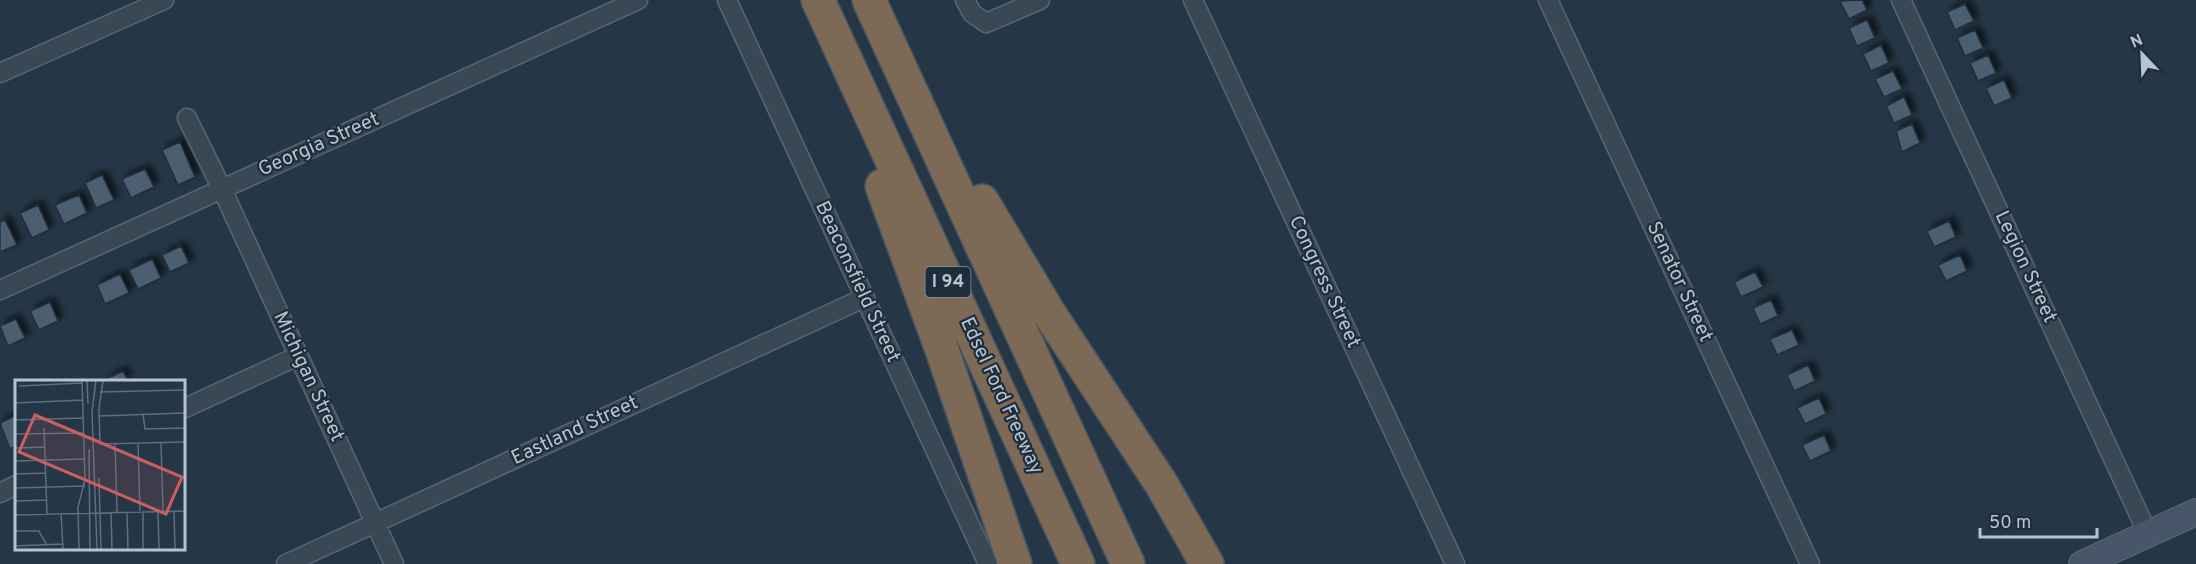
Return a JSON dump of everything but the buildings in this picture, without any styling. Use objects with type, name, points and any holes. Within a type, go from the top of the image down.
[{"type":"highway","points":[[801,0],[885,193],[1015,564]]},
{"type":"highway","name":"Edsel Ford Freeway","points":[[818,0],[1078,564]]},
{"type":"highway","name":"I 94","points":[[869,0],[1128,564]]},
{"type":"highway","points":[[898,61],[938,119],[975,188],[1049,313],[1162,485],[1207,564]]},
{"type":"main road","points":[[2084,563],[2196,512]]},
{"type":"street","points":[[0,73],[164,0]]},
{"type":"street","name":"Georgia Street","points":[[0,291],[638,0]]},
{"type":"street","name":"Beaconsfield Street","points":[[728,0],[988,564]]},
{"type":"street","points":[[965,0],[972,13],[986,23],[1040,0]]},
{"type":"street","name":"Congress Street","points":[[1193,0],[1455,564]]},
{"type":"street","name":"Senator Street","points":[[1548,0],[1809,564]]},
{"type":"street","name":"Legion Street","points":[[1901,0],[2148,534]]},
{"type":"street","name":"Michigan Street","points":[[187,118],[222,189],[394,564]]},
{"type":"street","name":"Eastland Street","points":[[286,564],[864,298]]},
{"type":"street","points":[[184,409],[298,356]]},
{"type":"street","points":[[0,493],[15,486]]}]
